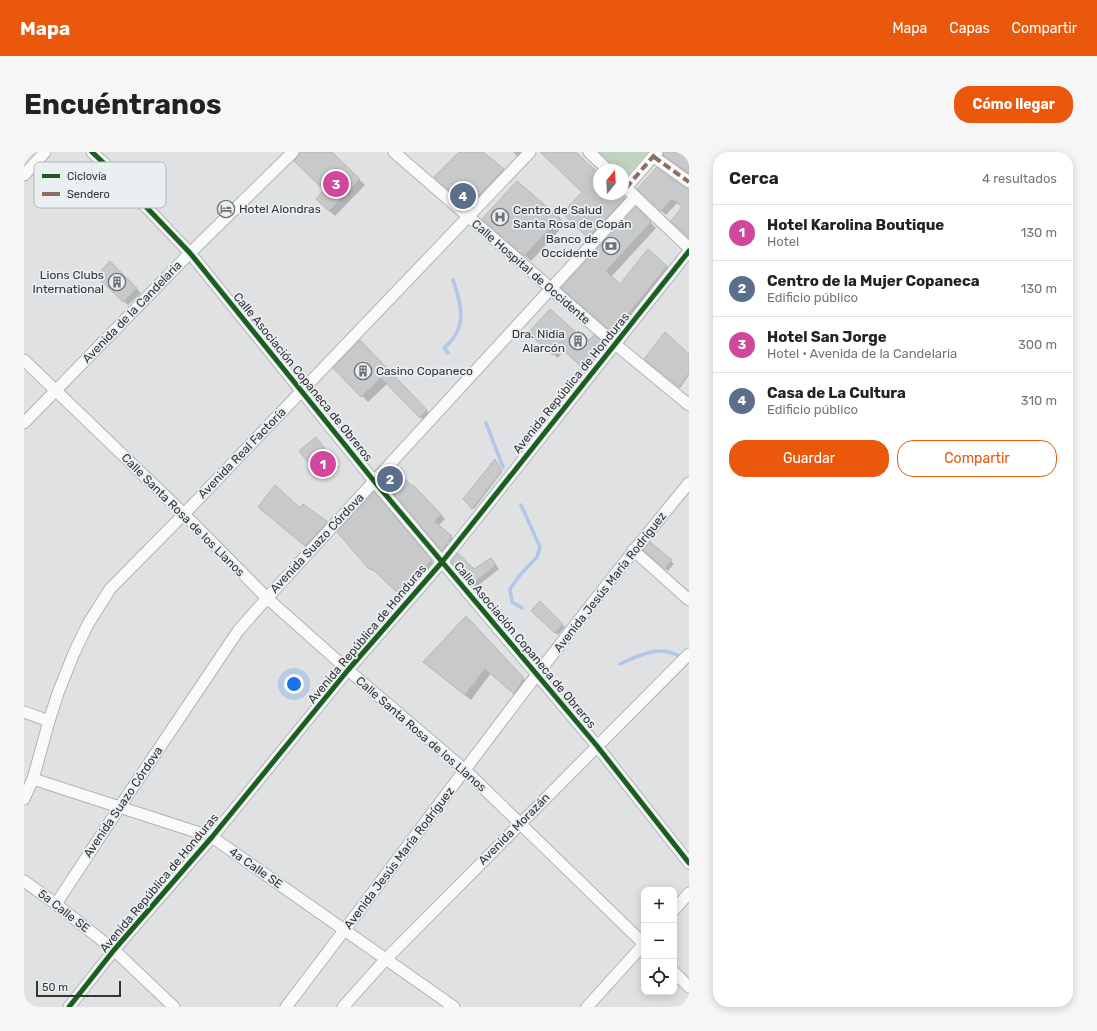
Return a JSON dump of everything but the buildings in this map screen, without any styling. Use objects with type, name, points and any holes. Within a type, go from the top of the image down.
[{"type":"street","points":[[36,162],[45,152]]},
{"type":"street","name":"Calle Asociación Copaneca de Obreros","points":[[92,152],[103,162]]},
{"type":"street","name":"Avenida de la Candelaria","points":[[24,424],[190,253],[293,152]]},
{"type":"street","name":"Calle Hospital de Occidente","points":[[394,152],[615,344],[689,405]]},
{"type":"street","name":"Avenida Real Factoría","points":[[24,799],[33,779],[49,721],[74,653],[88,624],[110,589],[184,514],[530,152]]},
{"type":"street","points":[[589,152],[602,164]]},
{"type":"street","points":[[629,182],[656,154],[689,182]]},
{"type":"street","points":[[24,175],[34,164]]},
{"type":"street","points":[[629,190],[689,250]]},
{"type":"street","name":"Avenida Suazo Córdova","points":[[56,904],[238,631],[635,197]]},
{"type":"street","name":"Calle Asociación Copaneca de Obreros","points":[[147,208],[190,253],[374,481],[597,746],[689,862]]},
{"type":"street","name":"Avenida República de Honduras","points":[[69,1007],[114,950],[212,837],[348,670],[442,562],[689,250]]},
{"type":"street","name":"Calle Santa Rosa de los Llanos","points":[[24,360],[184,514],[267,598],[348,670],[465,770],[641,941]]},
{"type":"street","name":"Avenida Jesús María Rodríguez","points":[[286,1007],[536,675],[633,550],[689,483]]},
{"type":"street","points":[[633,550],[689,600]]},
{"type":"street","name":"Avenida Morazán","points":[[343,1007],[386,959],[689,654]]},
{"type":"street","points":[[24,712],[49,721]]},
{"type":"street","name":"4a Calle SE","points":[[33,779],[212,837],[454,1007]]},
{"type":"street","name":"5a Calle SE","points":[[24,881],[56,904],[114,950],[174,1007]]},
{"type":"street","points":[[677,907],[689,893]]},
{"type":"street","points":[[587,1007],[641,947]]},
{"type":"street","points":[[677,975],[689,987]]},
{"type":"green space","points":[[598,152],[648,152],[629,173],[629,164],[611,164]]},
{"type":"waterway","points":[[448,353],[444,348],[457,333],[461,316],[459,299],[453,280]]},
{"type":"waterway","points":[[486,423],[503,467]]},
{"type":"waterway","points":[[521,505],[540,547],[537,557],[520,575],[510,589],[512,602],[522,608]]},
{"type":"waterway","points":[[620,664],[638,656],[655,651],[671,653],[680,656],[689,662]]},
{"type":"marked path","points":[[629,185],[657,152]]},
{"type":"marked path","points":[[654,157],[689,182]]},
{"type":"cycle path","points":[[92,152],[103,162]]},
{"type":"cycle path","points":[[147,208],[190,253],[374,481],[597,746],[689,863]]},
{"type":"cycle path","points":[[69,1007],[114,950],[212,837],[348,670],[442,562],[689,251]]},
{"type":"place","name":"Hotel San Jorge","points":[[336,184]]},
{"type":"place","name":"Casa de La Cultura","points":[[463,196]]},
{"type":"place","name":"Hotel Alondras","points":[[226,209]]},
{"type":"place","name":"Centro de Salud Santa Rosa de Copán","points":[[500,217]]},
{"type":"place","name":"Banco de Occidente","points":[[611,246]]},
{"type":"place","name":"Lions Clubs International","points":[[117,282]]},
{"type":"place","name":"Dra. Nidia Alarcón","points":[[578,341]]},
{"type":"place","name":"Casino Copaneco","points":[[363,371]]},
{"type":"place","name":"Hotel Karolina Boutique","points":[[323,464]]},
{"type":"place","name":"Centro de la Mujer Copaneca","points":[[390,479]]}]
